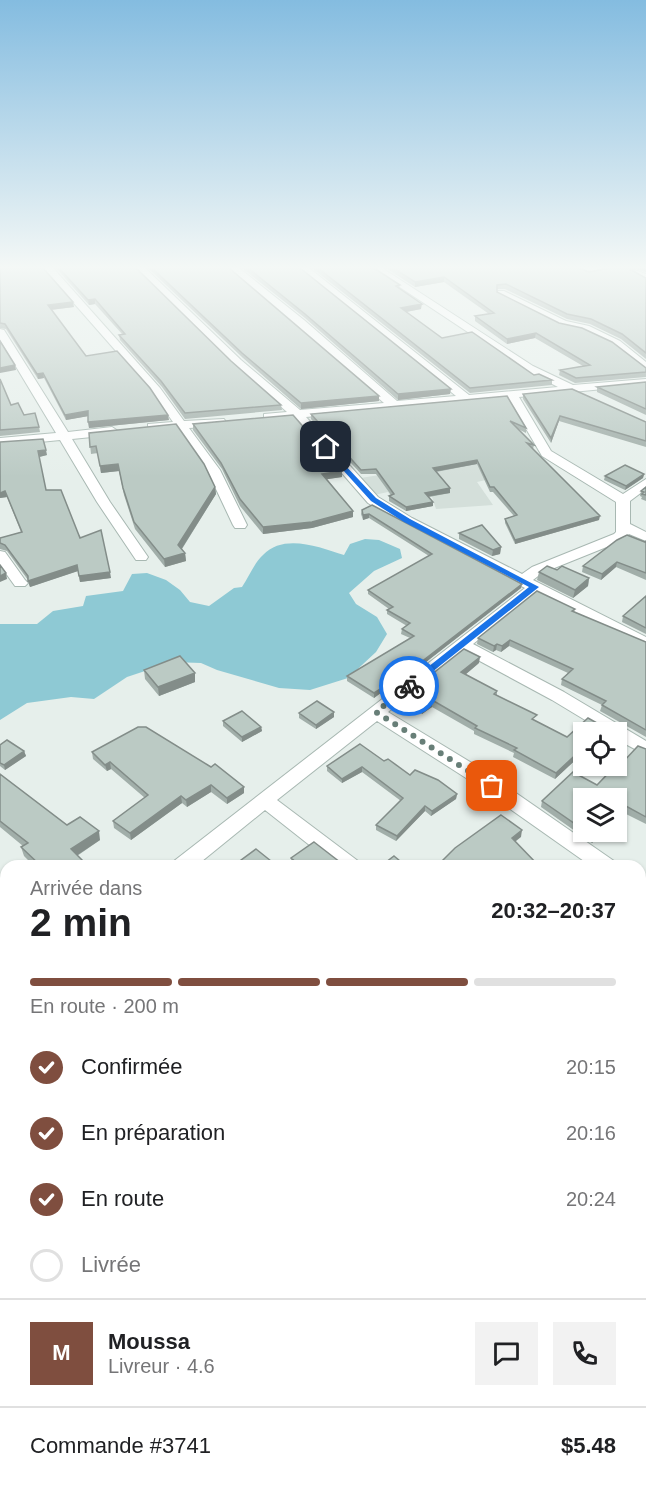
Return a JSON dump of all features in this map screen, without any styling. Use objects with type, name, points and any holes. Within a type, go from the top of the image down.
[{"type":"street","points":[[4,338],[27,372],[95,491],[141,557]]},
{"type":"street","points":[[110,338],[156,390],[213,470],[240,525]]},
{"type":"street","points":[[212,338],[297,414],[373,500],[407,521],[646,643]]},
{"type":"street","points":[[318,338],[394,405]]},
{"type":"street","points":[[391,338],[466,398]]},
{"type":"street","points":[[483,338],[529,368],[598,401]]},
{"type":"street","points":[[605,338],[616,343],[646,368]]},
{"type":"street","points":[[256,419],[646,382]]},
{"type":"street","points":[[511,393],[546,453],[623,500]]},
{"type":"street","points":[[0,442],[236,421]]},
{"type":"street","points":[[623,500],[646,483]]},
{"type":"street","points":[[188,860],[263,799],[462,645],[530,584],[537,570],[619,537],[623,532],[623,500]]},
{"type":"street","points":[[623,526],[646,537]]},
{"type":"street","points":[[2,560],[20,583]]},
{"type":"street","points":[[462,645],[558,696],[646,749]]},
{"type":"street","points":[[376,712],[473,773],[598,860]]},
{"type":"street","points":[[263,799],[343,860]]},
{"type":"shaded area","points":[[469,442],[503,476],[477,482],[493,505],[436,509],[432,497],[393,500],[388,492],[369,496],[354,479],[399,472]]},
{"type":"water","points":[[365,539],[379,540],[400,549],[402,558],[374,571],[349,593],[356,604],[377,617],[387,634],[376,652],[348,678],[310,690],[279,688],[201,663],[172,662],[127,677],[94,699],[71,697],[27,703],[0,720],[0,624],[37,624],[53,611],[83,606],[86,596],[123,591],[132,574],[147,573],[166,580],[180,590],[190,602],[209,606],[234,588],[242,587],[257,562],[271,548],[291,543],[302,544],[344,555],[350,544]]},
{"type":"building","points":[[14,338],[72,338],[86,356],[117,351],[150,388],[168,415],[88,422],[88,411],[65,415],[43,373],[37,374]]},
{"type":"building","points":[[122,338],[207,338],[281,405],[185,413],[161,381]]},
{"type":"building","points":[[226,338],[311,338],[379,396],[301,403]]},
{"type":"building","points":[[333,338],[387,338],[451,389],[398,394]]},
{"type":"building","points":[[406,338],[480,338],[534,375],[539,374],[552,380],[470,388]]},
{"type":"building","points":[[544,338],[603,338],[646,368],[646,372],[576,378],[560,370],[590,365]]},
{"type":"building","points":[[627,338],[646,338],[646,353]]},
{"type":"building","points":[[0,341],[15,365],[0,368]]},
{"type":"building","points":[[0,379],[11,405],[18,403],[24,415],[35,413],[39,427],[0,430]]},
{"type":"building","points":[[646,382],[646,409],[597,387]]},
{"type":"building","points":[[572,389],[646,422],[646,441],[560,416],[551,438],[523,394]]},
{"type":"building","points":[[507,396],[526,428],[510,421],[534,445],[527,443],[600,516],[515,540],[505,519],[517,515],[494,487],[490,487],[477,460],[433,468],[450,488],[425,493],[433,502],[406,507],[389,496],[394,494],[376,469],[361,470],[311,414]]},
{"type":"building","points":[[293,415],[342,471],[322,474],[353,511],[312,522],[263,527],[240,499],[221,463],[193,424]]},
{"type":"building","points":[[176,424],[204,464],[215,487],[178,545],[185,553],[164,559],[134,522],[118,464],[100,466],[96,446],[90,447],[89,433]]},
{"type":"building","points":[[43,439],[46,450],[38,451],[46,490],[61,490],[80,538],[101,530],[110,572],[79,576],[77,565],[28,581],[28,576],[5,545],[0,543],[0,538],[22,532],[5,491],[0,493],[0,442]]},
{"type":"building","points":[[625,465],[644,474],[626,486],[605,476]]},
{"type":"building","points":[[372,505],[522,584],[385,690],[382,688],[374,693],[347,676],[414,636],[402,629],[410,623],[387,610],[393,607],[368,590],[432,554],[369,514],[363,515],[362,510]]},
{"type":"building","points":[[482,525],[501,547],[493,550],[459,533]]},
{"type":"building","points":[[627,535],[646,541],[646,573],[617,562],[602,574],[583,566],[617,540]]},
{"type":"building","points":[[0,565],[6,573],[0,576]]},
{"type":"building","points":[[547,566],[557,570],[562,566],[589,578],[575,590],[539,572]]},
{"type":"building","points":[[537,591],[575,609],[572,611],[646,642],[646,730],[602,705],[606,701],[562,679],[573,669],[510,640],[502,646],[497,644],[494,646],[478,638]]},
{"type":"building","points":[[646,596],[646,628],[623,616]]},
{"type":"building","points":[[464,649],[480,657],[461,672],[497,691],[494,694],[537,715],[532,719],[567,737],[573,732],[573,757],[556,773],[514,750],[517,748],[475,728],[477,726],[432,700],[422,708],[403,697]]},
{"type":"building","points":[[180,656],[195,673],[158,687],[144,670]]},
{"type":"building","points":[[317,701],[334,712],[316,725],[299,713]]},
{"type":"building","points":[[242,711],[261,727],[242,737],[223,721]]},
{"type":"building","points":[[588,718],[595,722],[584,722]]},
{"type":"building","points":[[138,727],[146,727],[211,767],[215,764],[244,787],[227,798],[211,785],[186,800],[181,796],[130,833],[113,821],[148,795],[110,762],[105,765],[92,752]]},
{"type":"building","points":[[7,740],[24,751],[4,765],[0,763],[0,745]]},
{"type":"building","points":[[360,744],[384,761],[388,759],[410,775],[415,770],[438,780],[457,794],[432,811],[425,806],[397,836],[376,825],[403,798],[362,767],[342,779],[327,766]]},
{"type":"building","points":[[638,746],[646,749],[646,817],[627,807],[627,788],[573,788],[573,822],[542,801],[573,772],[573,776],[580,776],[597,785],[606,776],[627,776],[627,758]]},
{"type":"building","points":[[0,774],[67,825],[80,817],[99,831],[71,849],[82,860],[35,860],[21,847],[28,843],[0,821]]},
{"type":"building","points":[[501,815],[522,830],[512,838],[533,860],[443,860],[455,848]]},
{"type":"building","points":[[314,842],[337,860],[294,860],[291,858]]},
{"type":"building","points":[[256,849],[270,860],[241,860]]},
{"type":"way so far","points":[[409,686],[376,712],[492,786]]},
{"type":"route","points":[[326,447],[373,500],[407,521],[535,587],[409,686]]}]
